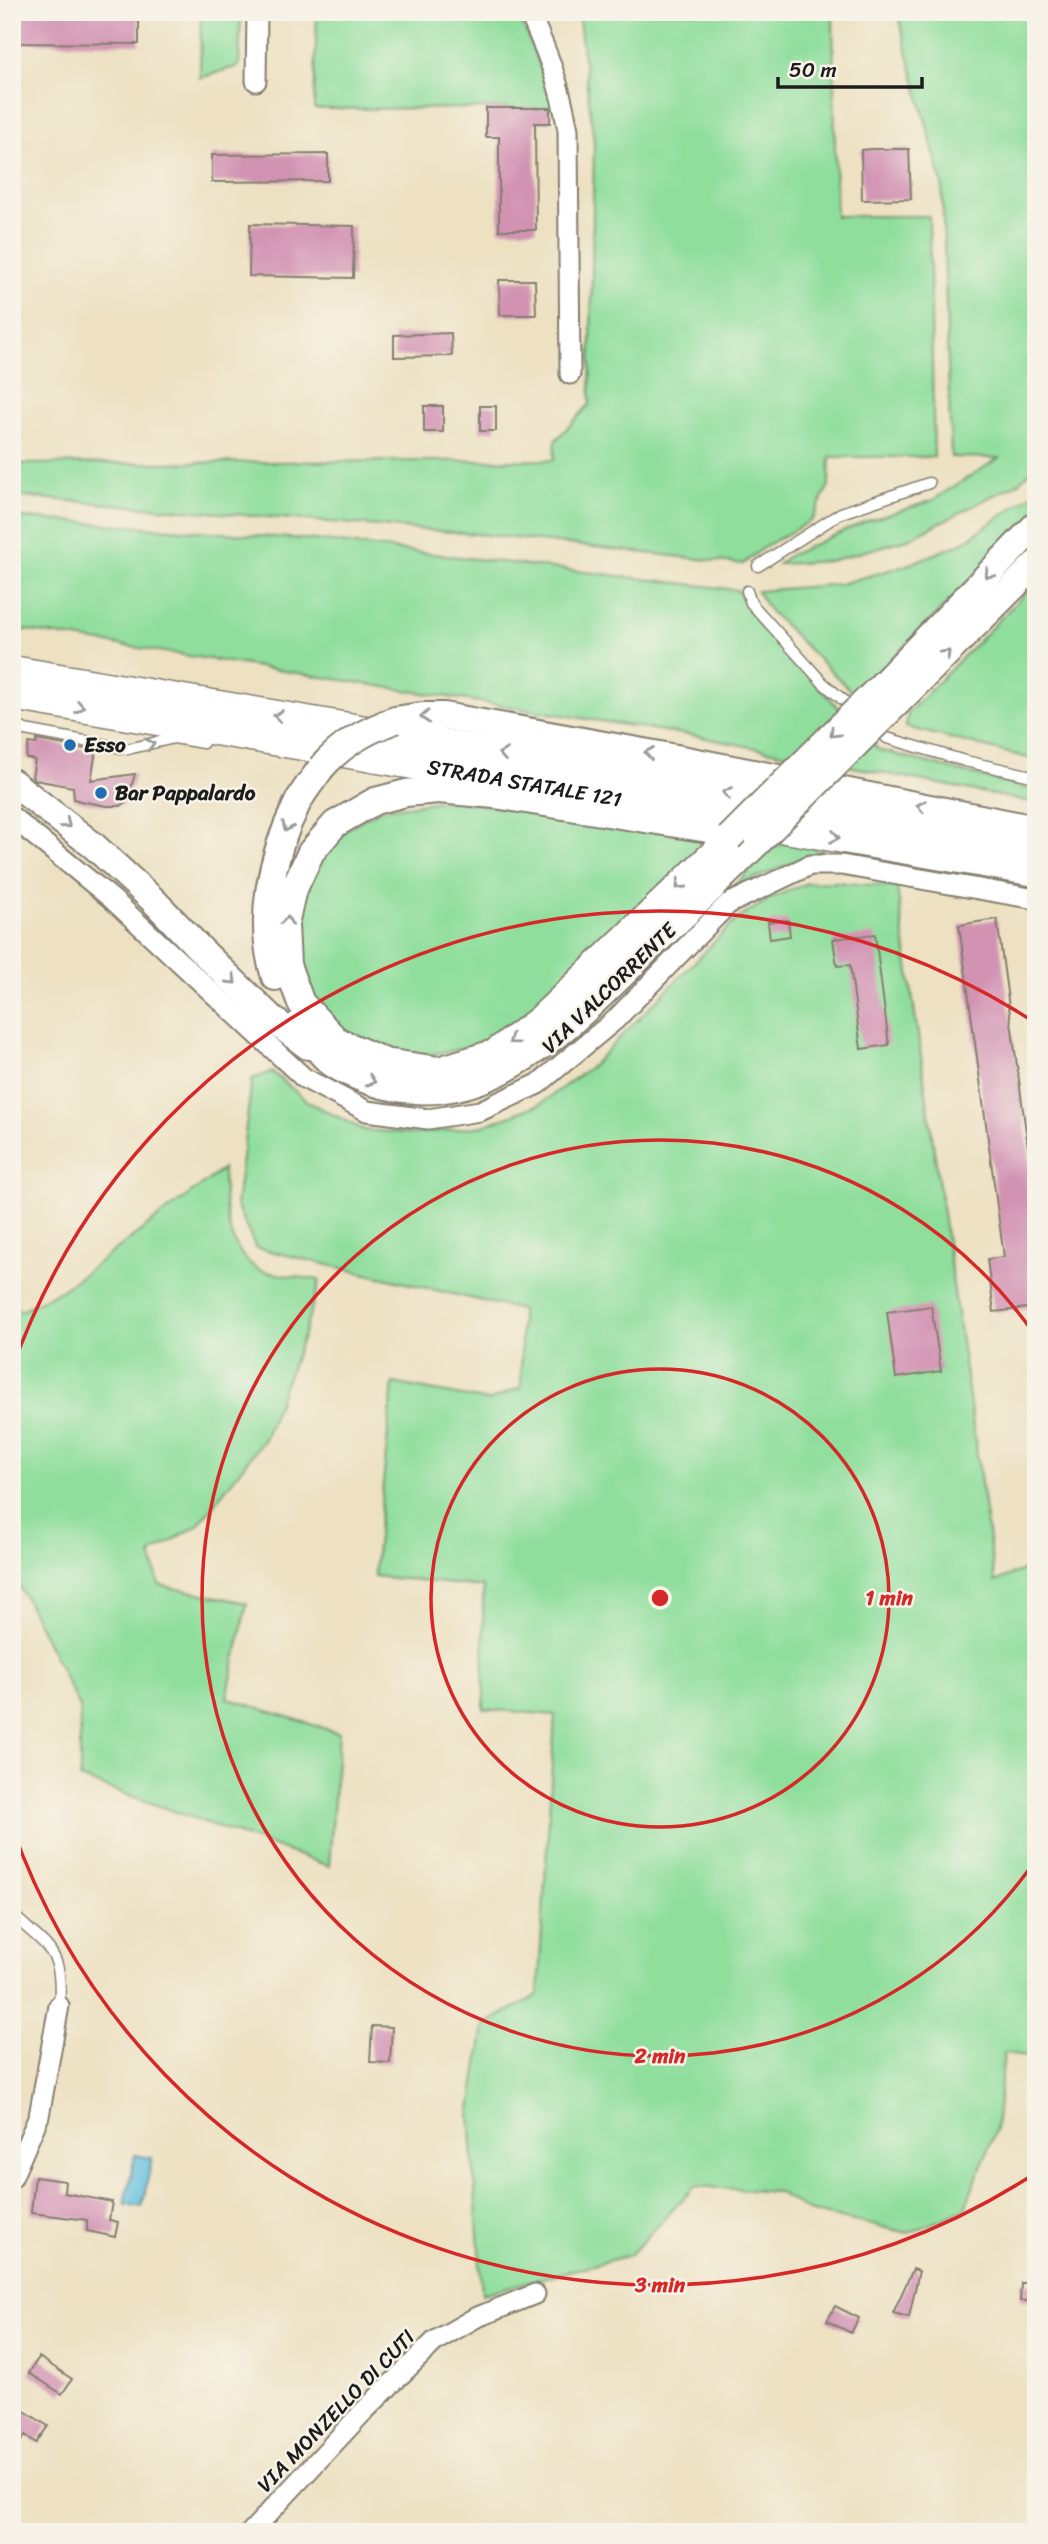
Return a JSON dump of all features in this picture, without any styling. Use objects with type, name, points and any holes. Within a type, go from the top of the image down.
[{"type":"main road","points":[[12,782],[94,846],[152,899],[272,1019],[329,1061],[390,1088],[418,1092],[469,1084],[506,1069],[537,1052],[598,999],[758,842],[1036,525]]},
{"type":"main road","points":[[791,829],[711,830],[495,795],[438,790],[406,793],[375,801],[335,824],[310,852],[292,893],[285,924],[287,965],[301,1003],[336,1040],[385,1062],[439,1070],[494,1054],[540,1019],[729,838],[890,694],[1036,564]]},
{"type":"main road","name":"STRADA STATALE 121","points":[[12,671],[1036,845]]},
{"type":"main road","name":"STRADA STATALE 121","points":[[12,695],[1036,871]]},
{"type":"main road","points":[[329,1061],[289,1011],[279,992],[266,938],[268,900],[282,840],[315,763],[374,727],[395,720],[444,716],[682,759],[1036,829]]},
{"type":"street","points":[[256,81],[257,12]]},
{"type":"street","points":[[529,12],[562,92],[568,130],[569,374]]},
{"type":"street","name":"VIA VALCORRENTE","points":[[12,817],[112,899],[304,1078],[367,1111],[428,1119],[480,1111],[538,1084],[615,1020],[728,904],[810,865],[841,865],[1036,899]]},
{"type":"street","points":[[12,2178],[39,2116],[59,2006]]},
{"type":"street","name":"VIA MONZELLO DI CUTI","points":[[251,2532],[362,2413],[436,2341],[475,2318],[536,2294]]},
{"type":"lane","points":[[758,566],[841,513],[929,483]]},
{"type":"lane","points":[[747,591],[751,603],[823,683],[887,738],[965,761],[1036,777]]},
{"type":"lane","points":[[12,723],[24,730],[128,749],[174,738],[215,744]]},
{"type":"lane","points":[[315,763],[337,763],[368,757]]},
{"type":"lane","points":[[12,1914],[48,1946],[57,1960],[60,1974],[59,2006]]},
{"type":"green space","points":[[201,12],[241,12],[239,66],[200,78]]},
{"type":"green space","points":[[317,12],[518,12],[553,101],[550,108],[314,109]]},
{"type":"green space","points":[[578,12],[833,12],[836,216],[929,216],[934,457],[830,457],[829,485],[812,520],[764,547],[743,564],[487,535],[12,496],[12,464],[554,460],[555,441],[590,404],[594,142]]},
{"type":"green space","points":[[897,12],[1036,12],[1036,466],[1018,483],[908,539],[830,561],[779,564],[788,556],[864,522],[931,501],[999,458],[951,457],[942,183]]},
{"type":"green space","points":[[1036,492],[1036,513],[856,696],[770,611],[757,591],[840,584],[907,565],[962,543]]},
{"type":"green space","points":[[12,517],[315,540],[737,590],[758,623],[879,750],[1036,791],[1036,803],[695,736],[12,628]]},
{"type":"green space","points":[[1036,582],[1036,760],[906,727],[908,713]]},
{"type":"green space","points":[[446,800],[711,837],[532,1012],[490,1040],[448,1052],[417,1056],[383,1052],[350,1037],[307,994],[294,962],[294,932],[310,872],[348,828],[380,810]]},
{"type":"green space","points":[[787,842],[825,850],[733,887],[773,848]]},
{"type":"green space","points":[[834,882],[897,887],[995,1582],[1036,1564],[1036,2057],[1004,2053],[996,2129],[964,2210],[909,2233],[808,2211],[778,2192],[695,2186],[630,2255],[482,2294],[470,2115],[484,2025],[538,1995],[555,1715],[484,1709],[483,1587],[374,1576],[393,1383],[489,1401],[521,1387],[521,1310],[256,1248],[236,1205],[252,1079],[272,1072],[308,1102],[364,1130],[415,1134],[483,1126],[540,1104],[593,1065],[736,920],[771,898],[807,883]]},
{"type":"green space","points":[[223,1169],[228,1223],[237,1248],[245,1259],[261,1270],[320,1280],[303,1337],[264,1439],[198,1525],[151,1554],[159,1585],[247,1603],[227,1698],[339,1733],[329,1866],[80,1778],[80,1708],[16,1579],[12,1577],[12,1302],[20,1311],[62,1290]]},
{"type":"water","points":[[135,2155],[152,2158],[142,2207],[125,2204]]},
{"type":"building","points":[[12,12],[139,12],[139,44],[12,43]]},
{"type":"building","points":[[486,108],[550,108],[550,123],[535,123],[536,230],[499,230],[499,137],[486,137]]},
{"type":"building","points":[[909,149],[911,199],[862,200],[861,150]]},
{"type":"building","points":[[328,154],[328,181],[212,182],[212,155]]},
{"type":"building","points":[[250,224],[354,226],[353,278],[249,276]]},
{"type":"building","points":[[499,280],[535,280],[536,315],[500,315]]},
{"type":"building","points":[[451,333],[452,356],[394,357],[394,335]]},
{"type":"building","points":[[424,406],[443,406],[443,432],[424,432]]},
{"type":"building","points":[[480,406],[496,406],[496,431],[480,431]]},
{"type":"building","points":[[37,740],[96,751],[91,780],[135,774],[127,801],[121,806],[107,806],[80,801],[74,799],[73,787],[35,780],[32,777],[35,760],[26,758],[29,743],[36,744]]},
{"type":"building","points":[[997,919],[1036,1205],[1036,1307],[994,1312],[987,1259],[1004,1257],[959,925]]},
{"type":"building","points":[[788,920],[790,936],[770,939],[768,922]]},
{"type":"building","points":[[875,934],[889,1045],[861,1049],[850,965],[837,966],[833,939]]},
{"type":"building","points":[[931,1306],[941,1371],[896,1378],[887,1312]]},
{"type":"building","points":[[372,2026],[392,2027],[390,2063],[370,2062]]},
{"type":"building","points":[[35,2177],[65,2181],[64,2193],[112,2202],[109,2220],[118,2222],[115,2237],[87,2231],[87,2220],[31,2213]]},
{"type":"building","points":[[913,2269],[919,2271],[909,2317],[893,2313]]},
{"type":"building","points":[[1021,2283],[1036,2283],[1036,2301],[1020,2301]]},
{"type":"building","points":[[835,2306],[859,2318],[851,2333],[827,2321]]},
{"type":"building","points":[[39,2357],[72,2379],[62,2394],[29,2373]]},
{"type":"building","points":[[12,2403],[48,2426],[36,2443],[25,2435],[22,2440],[12,2433]]},
{"type":"place","name":"Esso","points":[[70,745]]},
{"type":"place","name":"Bar Pappalardo","points":[[101,793]]}]
